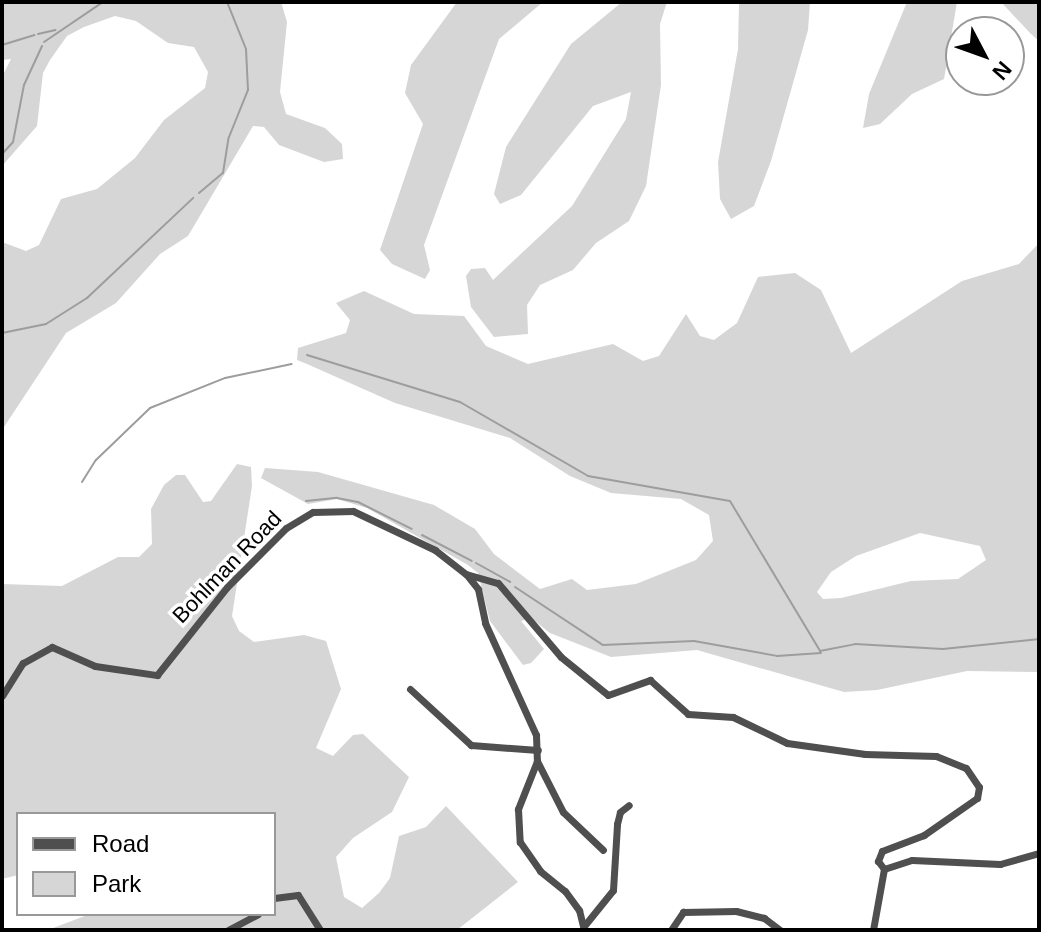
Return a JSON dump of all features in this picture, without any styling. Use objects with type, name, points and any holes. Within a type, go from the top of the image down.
[{"type":"street","name":"Bohlman Road","points":[[2,696],[23,663],[52,647],[95,666],[157,675],[227,587],[286,528],[313,512],[334,508],[374,517],[435,550],[466,574],[498,583],[561,657],[608,695],[650,680],[688,714],[733,717],[787,743],[865,754],[936,756],[966,768],[979,787],[978,796],[924,835],[882,851],[878,861],[884,869]]},
{"type":"street","points":[[466,574],[478,589],[485,623],[538,750],[537,761],[518,809],[520,842],[540,871],[565,891],[584,928],[613,890],[617,824],[620,812],[629,805]]},
{"type":"street","points":[[410,689],[471,745],[538,750]]},
{"type":"street","points":[[537,761],[563,812],[603,850]]},
{"type":"street","points":[[873,930],[884,869],[912,860],[1000,864],[1039,853]]},
{"type":"street","points":[[276,898],[298,895],[320,930]]},
{"type":"street","points":[[671,930],[675,918],[687,911],[750,913],[780,930]]},
{"type":"street","points":[[228,930],[254,916]]},
{"type":"green space","points":[[2,2],[281,2],[287,22],[280,92],[286,114],[325,128],[342,144],[343,159],[324,162],[279,145],[264,127],[253,126],[188,236],[160,254],[116,303],[66,333],[2,430],[2,242],[26,251],[39,245],[61,199],[97,189],[135,158],[164,120],[205,88],[208,72],[194,47],[168,43],[136,21],[115,16],[84,27],[67,36],[50,60],[43,73],[37,126],[2,166],[2,77],[11,59],[2,60]]},
{"type":"green space","points":[[457,2],[543,2],[499,39],[424,245],[430,270],[425,279],[392,264],[380,250],[423,124],[405,93],[411,65]]},
{"type":"green space","points":[[622,2],[667,2],[660,24],[661,85],[646,186],[629,221],[596,243],[573,270],[540,285],[527,305],[528,334],[494,337],[471,307],[466,276],[471,269],[485,268],[493,280],[572,206],[626,119],[631,92],[593,106],[521,195],[500,204],[494,194],[506,147],[571,44]]},
{"type":"green space","points":[[739,2],[810,2],[808,30],[771,161],[754,206],[731,219],[720,199],[718,162],[738,49]]},
{"type":"green space","points":[[907,2],[957,2],[955,16],[945,16],[944,79],[912,94],[880,124],[863,128],[869,94]]},
{"type":"green space","points":[[1001,2],[1039,2],[1039,41],[1025,28],[1025,16],[1014,16]]},
{"type":"green space","points":[[1039,243],[1039,672],[967,671],[877,690],[844,692],[697,650],[611,657],[550,633],[531,618],[521,621],[544,649],[531,663],[523,665],[490,621],[478,573],[468,565],[367,508],[337,499],[308,504],[261,478],[265,468],[318,472],[434,505],[475,529],[494,554],[540,589],[572,579],[587,590],[636,584],[696,560],[713,541],[709,515],[681,499],[611,493],[570,476],[510,438],[395,403],[297,360],[298,348],[346,333],[350,320],[336,303],[364,291],[414,314],[464,316],[486,346],[528,364],[613,344],[643,361],[659,356],[686,314],[700,336],[714,340],[737,323],[758,277],[795,273],[821,290],[851,353],[962,281],[1019,264]],"holes":[[[920,533],[980,546],[986,560],[958,579],[911,581],[841,598],[823,599],[817,592],[831,572],[856,556]]]},
{"type":"green space","points":[[237,464],[251,467],[252,486],[232,616],[239,631],[254,642],[304,635],[326,641],[341,689],[316,748],[333,756],[353,735],[363,734],[409,777],[392,812],[353,838],[336,857],[344,897],[362,908],[379,893],[390,878],[399,836],[426,827],[446,806],[518,882],[457,930],[48,930],[85,916],[276,916],[276,812],[16,812],[16,876],[2,879],[2,584],[62,586],[118,557],[139,557],[152,544],[151,509],[164,485],[176,475],[185,475],[203,502],[211,501]]},
{"type":"waterway","points":[[44,42],[103,2]]},
{"type":"waterway","points":[[199,193],[223,173],[229,137],[248,90],[246,49],[227,2]]},
{"type":"waterway","points":[[38,34],[56,30]]},
{"type":"waterway","points":[[2,45],[34,35]]},
{"type":"waterway","points":[[2,154],[13,142],[24,85],[42,46]]},
{"type":"waterway","points":[[2,333],[46,324],[87,298],[193,198]]},
{"type":"waterway","points":[[307,355],[460,402],[588,476],[730,501],[820,651],[855,644],[943,649],[1039,639]]},
{"type":"waterway","points":[[82,482],[96,460],[150,408],[225,378],[292,364]]},
{"type":"waterway","points":[[306,501],[337,498],[358,502],[412,529]]},
{"type":"waterway","points":[[422,535],[472,561]]},
{"type":"waterway","points":[[476,563],[510,582]]},
{"type":"waterway","points":[[515,587],[603,645],[694,641],[777,656],[821,653]]}]
